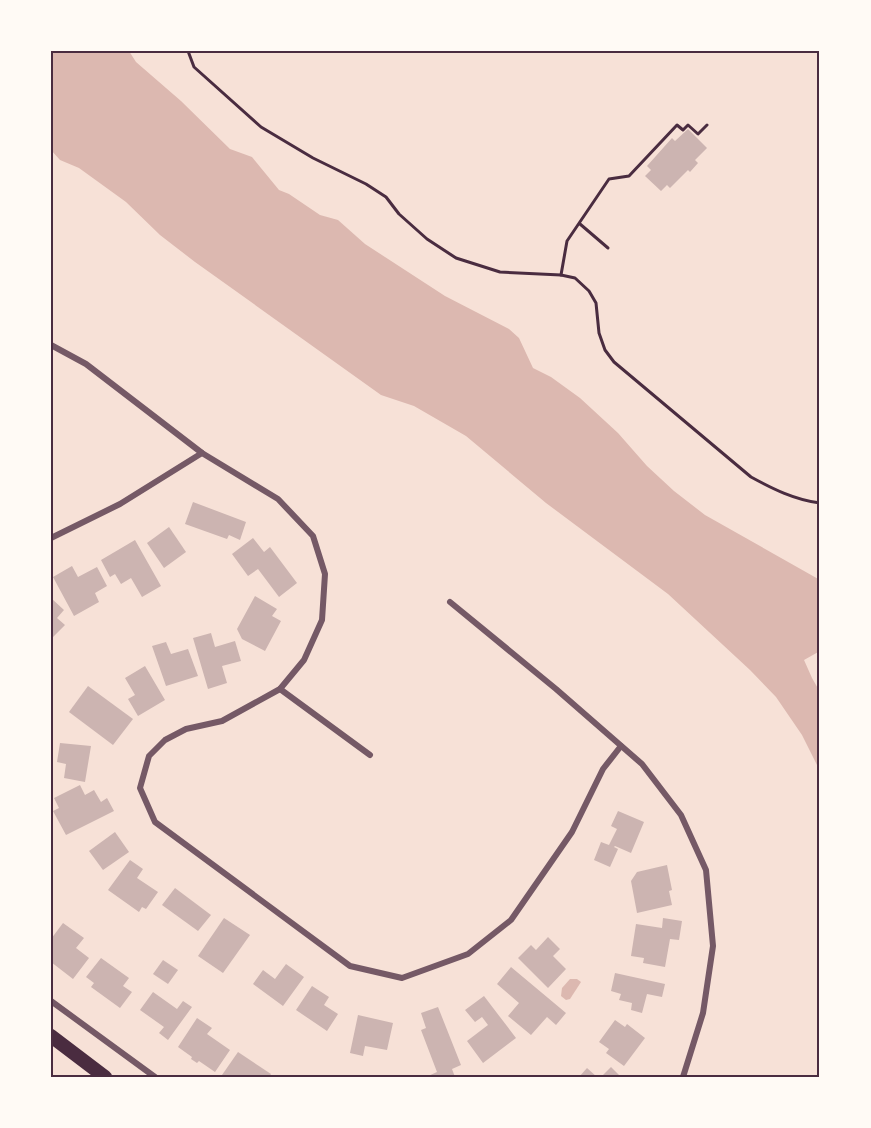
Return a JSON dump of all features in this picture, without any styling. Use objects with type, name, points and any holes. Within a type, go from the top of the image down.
[{"type":"main road","points":[[51,1036],[105,1077]]},
{"type":"street","points":[[51,345],[86,364],[202,453],[278,499],[313,536],[325,574],[322,620],[304,660],[280,689],[222,721],[186,729],[165,740],[149,756],[140,788],[155,822],[350,966],[402,978],[468,954],[511,920],[572,832],[603,769],[621,746]]},
{"type":"street","points":[[51,538],[120,504],[202,453]]},
{"type":"street","points":[[450,602],[556,689],[642,764],[681,814],[705,870],[713,946],[703,1013],[682,1077]]},
{"type":"street","points":[[280,689],[370,755]]},
{"type":"street","points":[[51,1001],[155,1077]]},
{"type":"path","points":[[188,51],[194,67],[261,127],[386,197],[399,214],[427,239],[456,258],[500,272],[561,275],[575,278],[589,291],[596,303],[599,333],[605,350],[614,362],[751,477],[776,491],[808,502],[820,503]]},
{"type":"path","points":[[561,275],[567,241],[609,179],[629,176],[678,125],[683,130],[688,124],[698,134],[707,125]]},
{"type":"path","points":[[579,224],[608,248]]},
{"type":"shaded area","points":[[51,51],[129,51],[136,62],[181,101],[230,149],[252,157],[279,190],[320,215],[338,220],[365,244],[445,296],[509,329],[519,338],[533,368],[551,377],[580,398],[618,433],[647,466],[674,491],[705,515],[820,580],[820,651],[804,660],[820,692],[820,771],[802,735],[776,697],[668,594],[546,503],[466,436],[414,406],[381,395],[195,262],[160,235],[126,202],[79,168],[60,160],[51,150]]},
{"type":"shaded area","points":[[570,979],[577,979],[581,982],[570,999],[566,1000],[561,996],[562,988]]},
{"type":"building","points":[[688,129],[707,148],[695,160],[698,163],[690,172],[688,170],[670,188],[667,185],[661,191],[645,176],[651,170],[647,166],[672,138],[675,141]]},
{"type":"building","points":[[193,502],[246,522],[240,540],[229,535],[227,539],[185,524]]},
{"type":"building","points":[[169,527],[186,552],[164,568],[147,543]]},
{"type":"building","points":[[253,538],[264,552],[270,547],[297,583],[279,597],[258,569],[248,576],[232,554]]},
{"type":"building","points":[[135,540],[161,586],[142,597],[131,578],[121,584],[115,574],[110,577],[101,560]]},
{"type":"building","points":[[72,566],[78,577],[97,567],[107,586],[95,593],[99,602],[74,616],[53,577]]},
{"type":"building","points":[[255,596],[277,609],[272,616],[281,621],[265,651],[242,639],[237,629]]},
{"type":"building","points":[[51,598],[64,610],[57,618],[65,625],[51,639]]},
{"type":"building","points":[[211,633],[215,647],[235,641],[241,661],[222,666],[227,683],[208,689],[193,638]]},
{"type":"building","points":[[166,642],[171,654],[188,649],[198,676],[166,686],[152,646]]},
{"type":"building","points":[[145,666],[165,700],[138,716],[128,699],[135,695],[125,678]]},
{"type":"building","points":[[88,686],[133,719],[113,745],[69,712]]},
{"type":"building","points":[[60,743],[91,746],[85,782],[64,778],[66,764],[57,762]]},
{"type":"building","points":[[80,785],[85,795],[94,790],[101,802],[107,798],[114,811],[66,835],[53,811],[59,808],[54,798]]},
{"type":"building","points":[[618,811],[644,822],[631,853],[614,847],[618,849],[610,867],[594,860],[601,842],[609,845],[617,829],[611,826]]},
{"type":"building","points":[[115,832],[129,852],[103,870],[89,851]]},
{"type":"building","points":[[130,860],[143,869],[137,878],[158,892],[146,909],[142,907],[139,912],[108,890]]},
{"type":"building","points":[[667,865],[672,890],[669,891],[672,905],[637,913],[631,881],[637,872]]},
{"type":"building","points":[[175,888],[211,915],[198,931],[162,905]]},
{"type":"building","points":[[224,918],[250,935],[223,973],[198,956]]},
{"type":"building","points":[[663,918],[682,921],[679,940],[670,939],[665,967],[643,963],[644,958],[631,956],[636,924],[662,928]]},
{"type":"building","points":[[63,923],[84,938],[76,948],[89,958],[73,979],[51,962],[51,939]]},
{"type":"building","points":[[548,937],[560,949],[553,956],[566,969],[548,988],[518,958],[531,945],[536,950]]},
{"type":"building","points":[[101,958],[129,978],[123,986],[132,992],[120,1008],[91,987],[94,983],[86,977]]},
{"type":"building","points":[[163,960],[178,970],[168,984],[153,974]]},
{"type":"building","points":[[286,964],[304,977],[283,1006],[253,984],[263,970],[275,979]]},
{"type":"building","points":[[511,967],[566,1013],[556,1025],[547,1017],[531,1035],[508,1016],[519,1003],[497,984]]},
{"type":"building","points":[[615,973],[665,984],[662,997],[647,994],[642,1013],[631,1010],[632,1003],[619,1000],[621,994],[611,991]]},
{"type":"building","points":[[312,986],[329,997],[324,1005],[338,1014],[327,1031],[296,1010]]},
{"type":"building","points":[[153,992],[177,1009],[183,1001],[192,1007],[168,1040],[159,1033],[164,1027],[140,1010]]},
{"type":"building","points":[[484,996],[516,1038],[483,1063],[467,1041],[488,1025],[482,1017],[475,1022],[465,1010]]},
{"type":"building","points":[[438,1007],[461,1065],[452,1069],[455,1077],[426,1077],[437,1072],[421,1030],[426,1028],[421,1013]]},
{"type":"building","points":[[358,1015],[393,1023],[387,1050],[365,1046],[363,1056],[350,1053]]},
{"type":"building","points":[[197,1018],[212,1028],[207,1034],[230,1050],[215,1072],[199,1061],[197,1063],[191,1059],[192,1057],[178,1047]]},
{"type":"building","points":[[615,1020],[625,1027],[627,1024],[645,1038],[624,1066],[606,1053],[609,1049],[599,1042]]},
{"type":"building","points":[[238,1052],[271,1074],[269,1077],[225,1077],[222,1075]]},
{"type":"building","points":[[611,1067],[621,1077],[601,1077]]},
{"type":"building","points":[[587,1068],[597,1077],[579,1077]]}]
